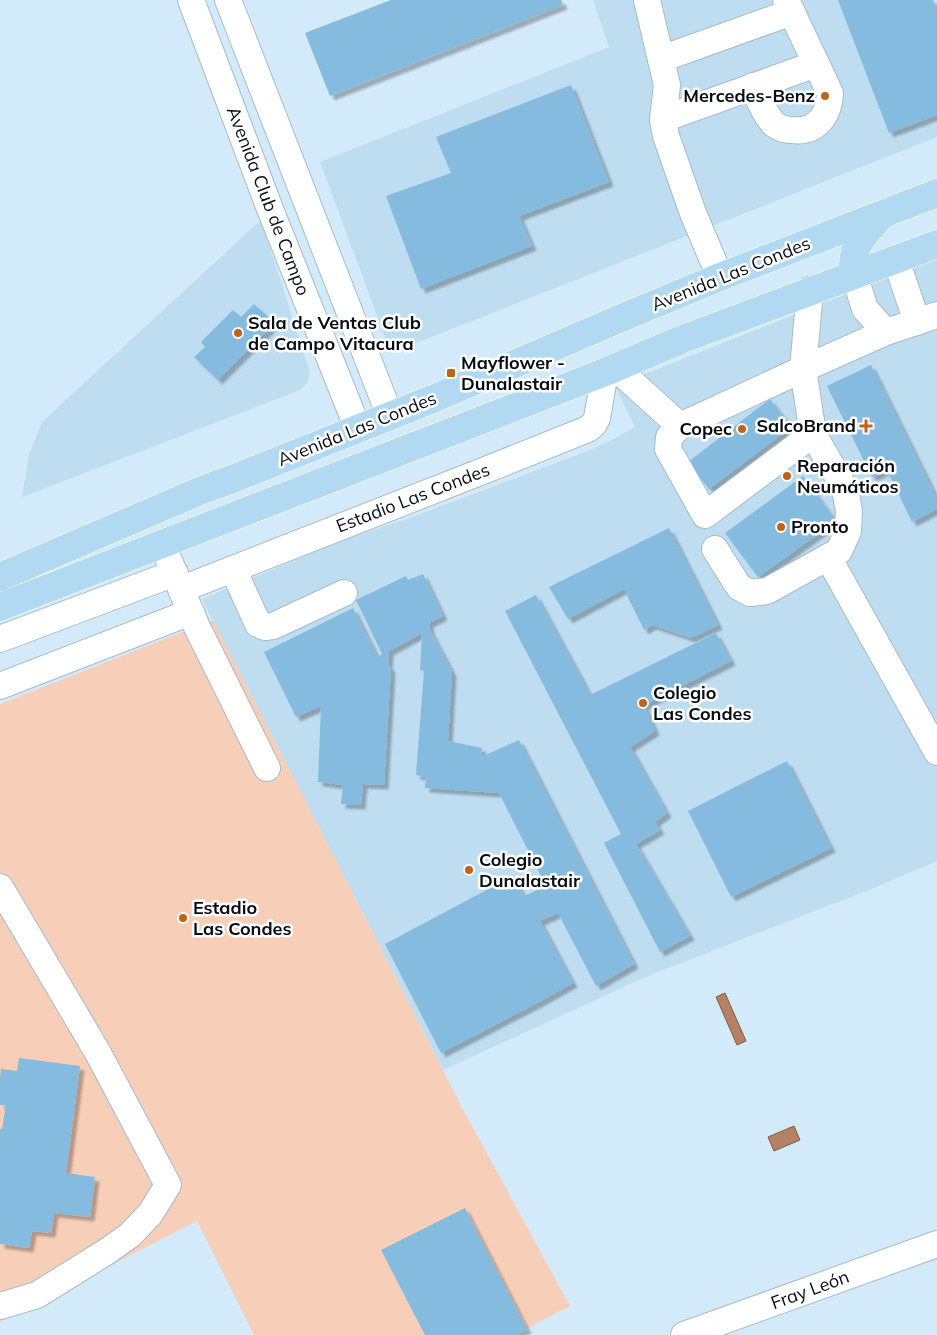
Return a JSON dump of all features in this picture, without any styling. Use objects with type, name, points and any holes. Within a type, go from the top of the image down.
[{"type":"main road","name":"Avenida Las Condes","points":[[0,577],[202,490],[390,416],[720,277],[937,193]]},
{"type":"main road","points":[[854,274],[852,264],[857,245],[882,214]]},
{"type":"main road","name":"Avenida Las Condes","points":[[0,606],[610,370],[683,339],[937,244]]},
{"type":"street","name":"Avenida Club de Campo","points":[[191,0],[270,210],[358,429]]},
{"type":"street","name":"Avenida Club de Campo","points":[[228,0],[390,416]]},
{"type":"street","points":[[646,0],[667,85],[663,119],[668,146],[720,277]]},
{"type":"street","points":[[661,59],[789,6],[830,93],[829,103],[824,115],[814,127],[804,131],[782,129],[774,124],[768,116],[753,86]]},
{"type":"street","points":[[663,119],[816,64]]},
{"type":"street","points":[[270,210],[304,195]]},
{"type":"street","points":[[813,434],[704,515],[668,449],[669,437],[680,426],[886,332],[927,319],[896,260]]},
{"type":"street","points":[[854,274],[866,309],[886,332]]},
{"type":"street","points":[[715,549],[739,587],[750,594],[767,591],[839,551],[848,531],[849,512],[846,489],[813,434],[803,369],[810,290]]},
{"type":"street","points":[[610,370],[680,426]]},
{"type":"street","name":"Estadio Las Condes","points":[[0,639],[183,591],[233,569],[588,429],[597,418],[610,370]]},
{"type":"street","points":[[162,544],[267,768]]},
{"type":"street","points":[[828,557],[937,752]]},
{"type":"street","points":[[233,569],[258,624],[265,627],[273,626],[344,593]]},
{"type":"street","points":[[0,686],[183,591]]},
{"type":"street","points":[[0,887],[98,1053],[168,1185],[150,1214],[130,1235],[37,1295],[0,1306]]},
{"type":"street","name":"Fray León","points":[[684,1335],[937,1244]]},
{"type":"shaded area","points":[[593,0],[937,0],[937,137],[391,353],[320,162],[609,47]]},
{"type":"shaded area","points":[[261,220],[310,373],[307,383],[300,390],[22,497],[29,455],[42,422]]},
{"type":"shaded area","points":[[937,258],[937,861],[871,889],[650,975],[443,1070],[202,599],[346,539],[415,516],[612,440],[635,427],[615,386]]},
{"type":"shaded area","name":"Estadio Las Condes","points":[[213,620],[466,1115],[570,1306],[514,1335],[254,1335],[197,1221],[0,1322],[0,704]]},
{"type":"shaded area","points":[[725,993],[746,1041],[737,1045],[716,997]]},
{"type":"shaded area","points":[[794,1126],[800,1140],[774,1151],[768,1137]]},
{"type":"building","points":[[391,0],[561,0],[563,5],[330,96],[305,33]]},
{"type":"building","points":[[838,0],[933,0],[937,10],[937,115],[889,133]]},
{"type":"building","points":[[571,85],[609,182],[519,216],[532,246],[421,289],[386,196],[451,173],[436,137]]},
{"type":"building","name":"Sala de Ventas Club de Campo Vitacura","points":[[254,304],[275,323],[218,380],[194,357],[205,347],[201,342],[233,310],[241,317]]},
{"type":"building","points":[[871,365],[937,499],[937,509],[912,522],[887,470],[872,477],[827,386]]},
{"type":"building","points":[[770,399],[791,427],[709,489],[688,462]]},
{"type":"building","name":"Pronto","points":[[803,476],[836,521],[758,577],[725,533]]},
{"type":"building","points":[[669,528],[718,625],[691,638],[652,625],[644,630],[624,589],[568,619],[549,587]]},
{"type":"building","points":[[423,574],[443,616],[429,623],[430,630],[452,672],[448,741],[482,748],[481,757],[519,740],[634,964],[596,986],[558,913],[540,921],[573,983],[441,1053],[385,944],[513,876],[524,896],[546,886],[499,793],[425,788],[426,777],[416,775],[424,671],[420,670],[422,633],[389,651],[388,665],[391,668],[384,785],[363,784],[361,805],[341,804],[343,785],[318,782],[321,706],[296,717],[264,652],[353,608],[377,657],[382,654],[356,600],[406,576],[408,580]]},
{"type":"building","points":[[536,595],[590,695],[716,633],[731,661],[644,705],[655,731],[630,747],[667,813],[655,822],[660,830],[636,844],[690,936],[660,952],[604,843],[621,834],[505,611]]},
{"type":"building","points":[[787,761],[831,848],[731,897],[688,811]]},
{"type":"building","points":[[19,1058],[80,1066],[66,1173],[95,1177],[90,1217],[54,1213],[51,1233],[32,1231],[29,1248],[0,1244],[0,1129],[2,1129],[6,1105],[0,1105],[1,1069],[17,1071]]},
{"type":"building","points":[[465,1208],[527,1329],[515,1335],[425,1335],[381,1250]]},
{"type":"place","name":"Mercedes-Benz","points":[[825,96]]},
{"type":"place","name":"Sala de Ventas Club de Campo Vitacura","points":[[238,333]]},
{"type":"place","name":"Mayflower - Dunalastair","points":[[451,373]]},
{"type":"place","name":"SalcoBrand","points":[[866,426]]},
{"type":"place","name":"Copec","points":[[742,429]]},
{"type":"place","name":"Reparación Neumáticos","points":[[787,476]]},
{"type":"place","name":"Pronto","points":[[781,527]]},
{"type":"place","name":"Colegio Las Condes","points":[[643,703]]},
{"type":"place","name":"Colegio Dunalastair","points":[[469,870]]},
{"type":"place","name":"Estadio Las Condes","points":[[183,918]]}]
